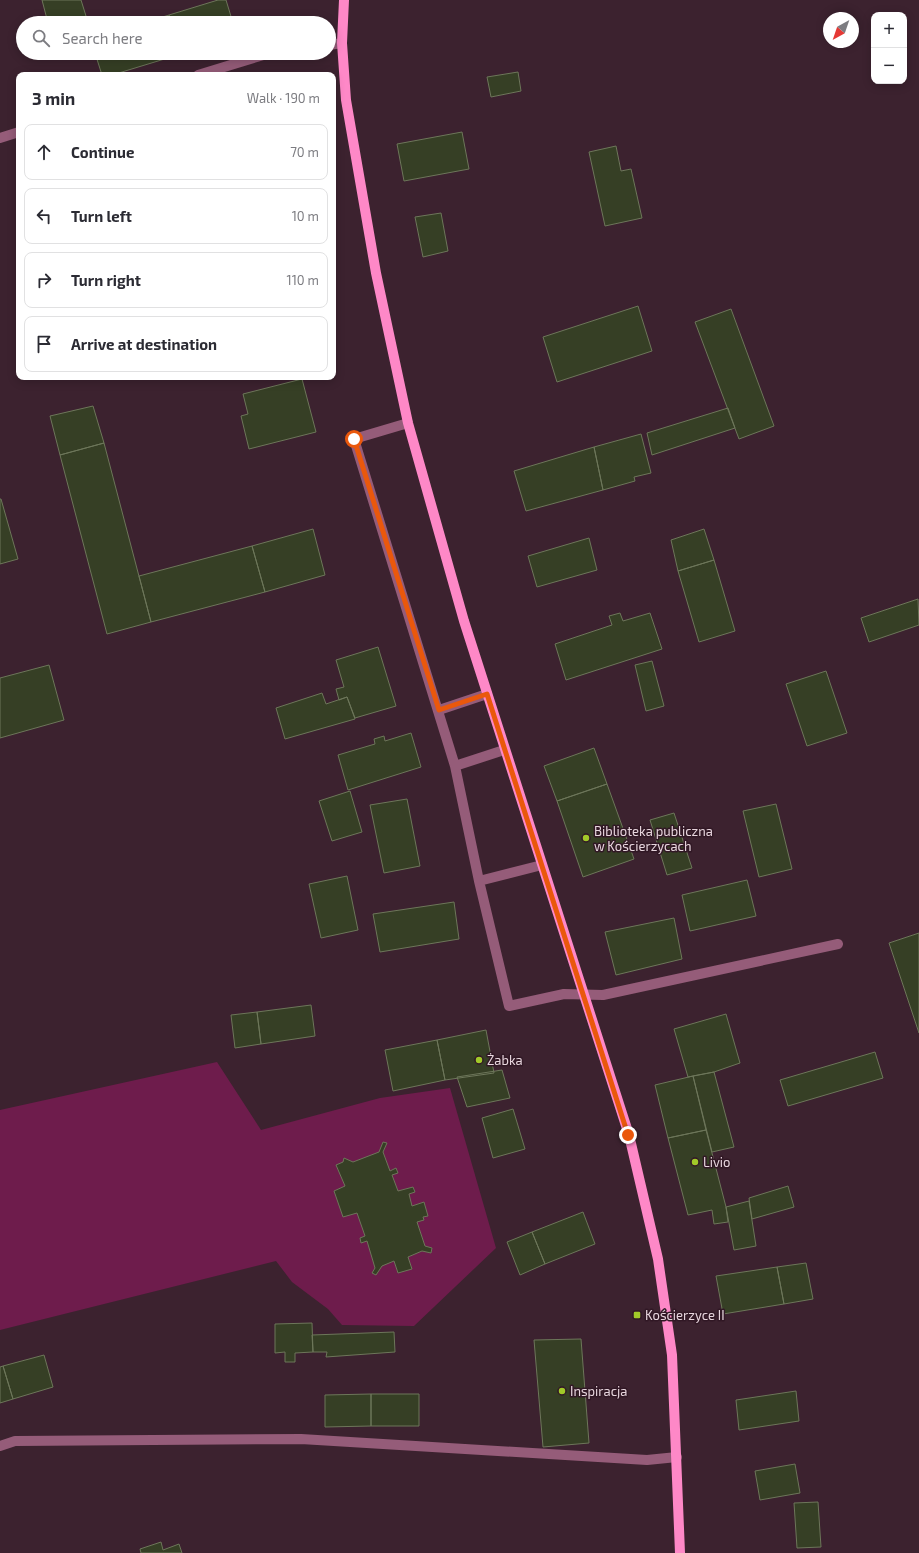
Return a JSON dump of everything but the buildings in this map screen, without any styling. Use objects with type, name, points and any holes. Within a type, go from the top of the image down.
[{"type":"main road","points":[[344,0],[342,43],[346,100],[376,273],[408,423],[464,621],[628,1135],[658,1259],[672,1355],[680,1553]]},
{"type":"street","points":[[336,44],[342,43]]},
{"type":"street","points":[[208,72],[247,60]]},
{"type":"street","points":[[0,138],[16,133]]},
{"type":"street","points":[[408,423],[354,439],[439,710],[455,766],[479,881],[509,1006],[564,994],[603,995],[838,944]]},
{"type":"street","points":[[439,710],[487,694]]},
{"type":"street","points":[[455,766],[504,750]]},
{"type":"street","points":[[479,881],[542,865]]},
{"type":"street","points":[[0,1446],[15,1441],[301,1439],[647,1460],[677,1457]]},
{"type":"shaded area","points":[[217,1062],[261,1130],[380,1098],[450,1088],[496,1248],[414,1326],[342,1325],[328,1309],[292,1282],[276,1261],[0,1330],[0,1110]]},
{"type":"place","name":"Biblioteka publiczna w Kościerzycach","points":[[586,838]]},
{"type":"place","name":"Żabka","points":[[479,1060]]},
{"type":"place","name":"Livio","points":[[695,1162]]},
{"type":"place","name":"Kościerzyce II","points":[[637,1315]]},
{"type":"place","name":"Inspiracja","points":[[562,1391]]},
{"type":"route","points":[[354,439],[439,710],[487,694],[628,1135]]}]
